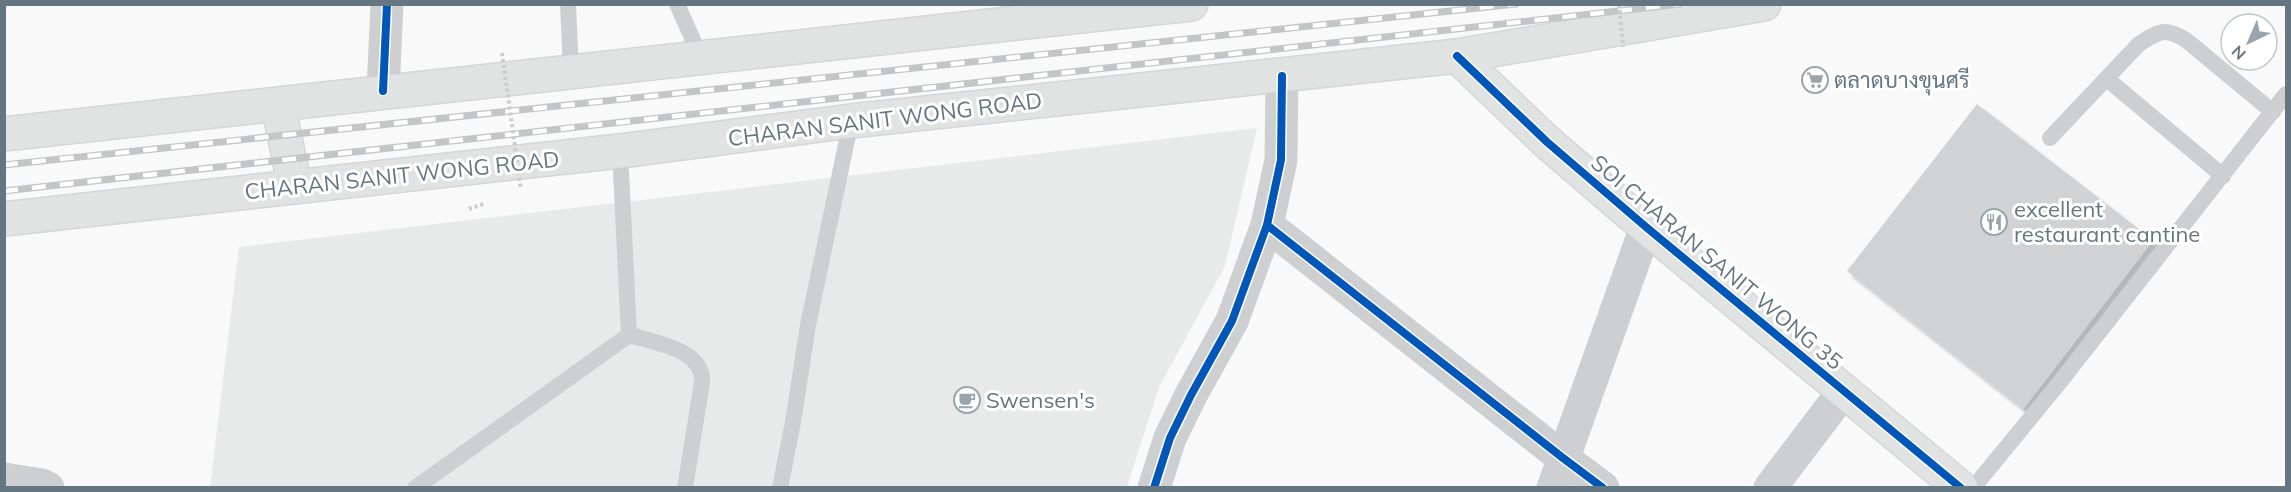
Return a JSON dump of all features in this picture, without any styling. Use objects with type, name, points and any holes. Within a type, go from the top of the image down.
[{"type":"main road","points":[[4,134],[701,58],[1058,12],[1191,4]]},
{"type":"main road","name":"CHARAN SANIT WONG ROAD","points":[[4,219],[620,151],[851,121],[1457,56],[1764,4]]},
{"type":"main road","name":"SOI CHARAN SANIT WONG 35","points":[[1457,56],[1547,142],[1646,227],[1957,485]]},
{"type":"main road","points":[[278,104],[295,188]]},
{"type":"street","points":[[383,92],[387,4]]},
{"type":"street","points":[[1154,488],[1170,438],[1232,321],[1267,225],[1281,160],[1282,76]]},
{"type":"street","points":[[1267,225],[1558,473],[1603,488]]},
{"type":"street","points":[[1558,473],[1646,227]]},
{"type":"street","points":[[1770,488],[1843,392]]},
{"type":"street","points":[[4,479],[42,484],[48,488]]},
{"type":"lane","points":[[568,4],[571,71]]},
{"type":"lane","points":[[677,4],[701,58]]},
{"type":"lane","points":[[2050,138],[2139,45],[2156,33],[2173,32],[2187,40],[2273,112]]},
{"type":"lane","points":[[2107,79],[2223,176]]},
{"type":"lane","points":[[1957,485],[2060,382],[2286,94]]},
{"type":"lane","points":[[780,488],[808,325],[851,121]]},
{"type":"lane","points":[[620,151],[629,335]]},
{"type":"lane","points":[[415,488],[629,335]]},
{"type":"lane","points":[[629,335],[679,349],[700,369],[702,382],[685,488]]},
{"type":"path","points":[[1619,4],[1623,47]]},
{"type":"path","points":[[502,53],[521,190]]},
{"type":"shaded area","points":[[1257,128],[1225,266],[1159,387],[1127,487],[210,488],[239,247]]},
{"type":"building","points":[[1977,104],[2153,240],[2023,409],[1847,271]]},
{"type":"railway","points":[[4,165],[1516,4]]},
{"type":"railway","points":[[4,191],[1680,4]]},
{"type":"cycle path","points":[[383,91],[387,4]]},
{"type":"cycle path","points":[[1457,56],[1547,142],[1646,227],[1961,488]]},
{"type":"cycle path","points":[[1154,488],[1170,438],[1232,321],[1267,225],[1281,160],[1282,76]]},
{"type":"cycle path","points":[[1267,225],[1603,488]]},
{"type":"place","name":"ตลาดบางขุนศรี","points":[[1815,80]]},
{"type":"place","name":"excellent restaurant cantine","points":[[1994,222]]},
{"type":"place","name":"Swensen's","points":[[967,400]]}]
